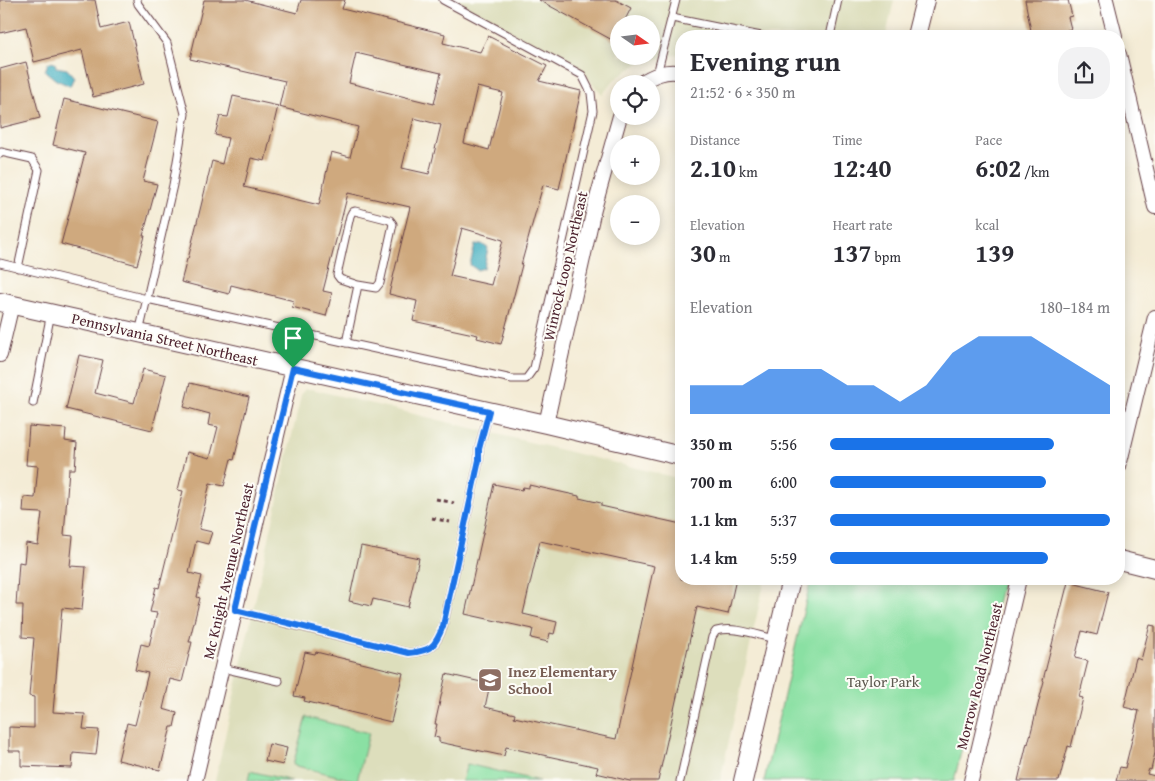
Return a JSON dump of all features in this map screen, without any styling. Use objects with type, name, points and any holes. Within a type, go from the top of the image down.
[{"type":"street","points":[[918,30],[925,0]]},
{"type":"street","points":[[1106,0],[1114,30]]},
{"type":"street","points":[[653,75],[675,72]]},
{"type":"street","points":[[1125,80],[1155,207]]},
{"type":"street","name":"Winrock Loop Northeast","points":[[546,424],[594,210],[618,125]]},
{"type":"street","points":[[0,355],[6,303]]},
{"type":"street","name":"Pennsylvania Street Northeast","points":[[6,303],[675,455]]},
{"type":"street","points":[[1125,441],[1155,317]]},
{"type":"street","name":"Mc Knight Avenue Northeast","points":[[195,781],[293,368]]},
{"type":"street","points":[[1125,562],[1155,569]]},
{"type":"street","points":[[742,781],[789,585]]},
{"type":"street","name":"Morrow Road Northeast","points":[[970,781],[1018,585]]},
{"type":"lane","points":[[137,0],[167,43],[185,114],[173,185],[139,333]]},
{"type":"lane","points":[[0,263],[147,299],[346,343],[512,379],[526,379],[534,368],[593,111],[590,92],[582,75],[443,0]]},
{"type":"lane","points":[[657,74],[676,0]]},
{"type":"lane","points":[[831,30],[838,0]]},
{"type":"lane","points":[[672,18],[731,30]]},
{"type":"lane","points":[[0,154],[1,152],[32,159],[39,170],[18,268]]},
{"type":"lane","points":[[355,211],[390,220],[393,224],[380,283],[376,288],[358,285],[340,280],[336,275],[350,216],[355,211]]},
{"type":"lane","points":[[346,343],[358,285]]},
{"type":"lane","points":[[33,403],[52,313]]},
{"type":"lane","points":[[235,610],[409,653],[424,652],[438,639],[443,626],[479,460],[479,449],[489,411]]},
{"type":"lane","points":[[680,781],[712,637],[716,631],[724,629],[776,639]]},
{"type":"lane","points":[[222,668],[279,681]]},
{"type":"path","points":[[436,499],[454,503]]},
{"type":"path","points":[[432,518],[450,522]]},
{"type":"shaded area","points":[[449,0],[894,0],[887,30],[675,30],[675,55],[660,58],[660,15],[610,15],[610,65],[636,65],[621,75],[610,75],[610,85],[602,95],[581,69]]},
{"type":"shaded area","name":"Inez Elementary School","points":[[305,389],[311,389],[675,478],[675,585],[764,585],[720,781],[215,781],[301,395]]},
{"type":"green space","name":"Taylor Park","points":[[810,585],[1002,585],[954,781],[764,781]]},
{"type":"green space","points":[[306,717],[369,733],[357,781],[293,765]]},
{"type":"green space","points":[[467,764],[539,781],[462,781]]},
{"type":"green space","points":[[250,771],[292,781],[248,781]]},
{"type":"water","points":[[50,62],[55,63],[56,67],[67,69],[74,77],[70,86],[56,80],[45,71]]},
{"type":"water","points":[[479,244],[488,248],[484,268],[477,270],[470,265],[475,245]]},
{"type":"building","points":[[0,0],[95,0],[101,29],[129,22],[144,84],[93,97],[82,50],[34,62],[26,27],[0,33]]},
{"type":"building","points":[[204,0],[245,0],[297,13],[301,0],[345,0],[342,9],[445,34],[443,43],[480,52],[488,36],[547,66],[539,81],[581,91],[559,189],[543,185],[501,344],[477,338],[478,335],[413,321],[417,301],[389,294],[410,207],[348,193],[323,291],[332,293],[326,316],[292,307],[294,301],[231,285],[229,294],[181,282],[212,161],[222,164],[228,138],[215,135],[220,116],[228,117],[233,96],[278,106],[265,161],[251,158],[244,187],[319,205],[331,152],[350,157],[358,127],[279,107],[285,81],[190,59]],"holes":[[[356,53],[441,73],[434,104],[349,83]],[[477,87],[503,93],[489,150],[464,143]],[[414,118],[441,125],[429,174],[402,168]],[[462,228],[503,240],[491,285],[450,276]]]},
{"type":"building","points":[[539,0],[616,0],[631,8],[628,15],[610,15],[610,39]]},
{"type":"building","points":[[1025,0],[1068,0],[1072,16],[1068,17],[1071,29],[1031,30]]},
{"type":"building","points":[[26,62],[40,118],[0,128],[0,69]]},
{"type":"building","points":[[64,99],[158,122],[143,181],[157,184],[137,265],[61,244],[85,153],[53,145]]},
{"type":"building","points":[[79,355],[103,360],[95,393],[134,403],[143,369],[166,375],[152,430],[66,409]]},
{"type":"building","points":[[190,383],[249,397],[234,460],[231,459],[224,486],[210,483],[199,529],[212,532],[208,544],[196,541],[189,573],[202,576],[197,597],[200,598],[189,642],[192,642],[182,682],[170,679],[163,709],[177,713],[174,727],[171,727],[160,770],[118,760],[127,723],[135,725],[148,673],[135,670],[141,644],[149,646],[157,613],[150,612],[156,587],[159,588],[183,491],[178,490],[187,452],[210,458],[218,427],[208,425],[210,414],[184,407]]},
{"type":"building","points":[[29,426],[66,429],[65,441],[77,443],[75,469],[69,469],[64,535],[73,536],[70,566],[86,567],[82,610],[62,608],[53,712],[85,714],[83,729],[99,730],[96,755],[73,753],[72,768],[21,766],[21,751],[9,751],[9,727],[34,728],[34,697],[29,696],[34,638],[22,637],[23,605],[16,605],[19,562],[24,563],[26,543],[38,545],[42,513],[23,512],[24,497],[35,498],[38,466],[26,465]]},
{"type":"building","points":[[494,484],[522,490],[523,487],[529,488],[529,485],[579,496],[579,498],[601,503],[601,506],[675,523],[675,585],[735,585],[728,614],[697,607],[658,781],[630,781],[596,773],[598,767],[506,747],[504,756],[439,742],[439,738],[434,737],[446,674],[490,684],[485,707],[515,714],[514,717],[616,739],[654,566],[540,541],[523,614],[557,622],[554,634],[550,633],[548,642],[531,638],[533,629],[465,614]]},
{"type":"building","points":[[361,546],[419,558],[408,607],[373,599],[371,606],[349,601]]},
{"type":"building","points":[[1067,585],[1080,585],[1108,592],[1097,635],[1082,631],[1075,658],[1088,661],[1079,697],[1083,698],[1071,747],[1068,746],[1059,781],[1018,781]]},
{"type":"building","points":[[1150,625],[1155,626],[1155,753],[1151,770],[1149,769],[1147,774],[1155,776],[1155,781],[1116,781],[1120,767],[1125,768],[1139,711],[1124,707],[1136,658],[1141,660]]},
{"type":"building","points":[[305,652],[315,654],[316,652],[403,673],[391,722],[304,701],[305,698],[294,696]]},
{"type":"building","points":[[269,744],[287,748],[283,765],[265,761]]},
{"type":"place","name":"Inez Elementary School","points":[[490,680]]},
{"type":"route","points":[[293,368],[489,411],[479,449],[479,460],[443,626],[438,639],[424,652],[409,653],[235,610],[293,368]]}]
